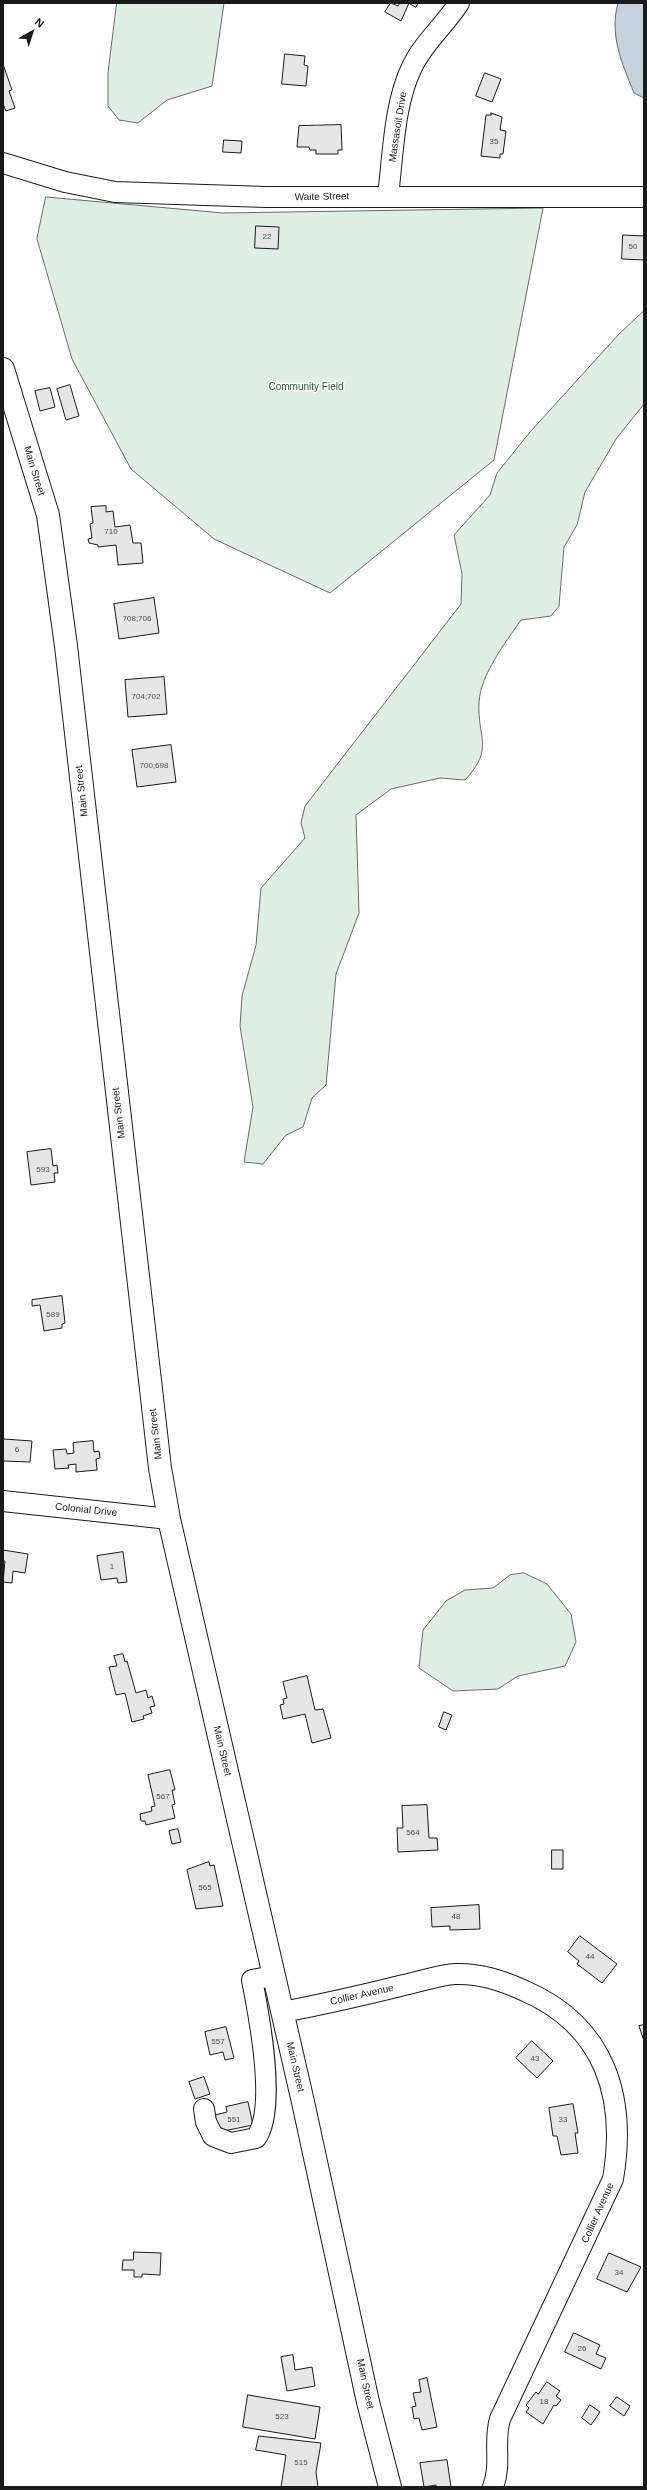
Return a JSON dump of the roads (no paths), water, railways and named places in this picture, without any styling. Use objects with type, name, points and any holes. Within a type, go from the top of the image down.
[{"type":"highway","name":"Main Street","points":[[3,369],[48,515],[66,646],[160,1468],[169,1519],[283,2012],[368,2402],[390,2487]]},
{"type":"street","name":"Massasoit Drive","points":[[388,196],[401,100],[408,76],[417,57],[459,3]]},
{"type":"street","name":"Waite Street","points":[[3,163],[65,182],[115,192],[266,197],[644,197]]},
{"type":"street","name":"Colonial Drive","points":[[3,1501],[169,1519]]},
{"type":"street","name":"Collier Avenue","points":[[283,2012],[455,1974],[502,1981],[541,1998],[568,2016],[590,2041],[602,2063],[611,2087],[618,2127],[618,2152],[613,2179],[500,2419],[497,2439],[499,2472],[493,2487]]},
{"type":"street","points":[[204,2109],[206,2122],[213,2136],[231,2143],[256,2138],[261,2130],[266,2112],[265,2064],[252,1980],[274,1976]]},
{"type":"park label","name":"Community Field","points":[[306,387]]}]
